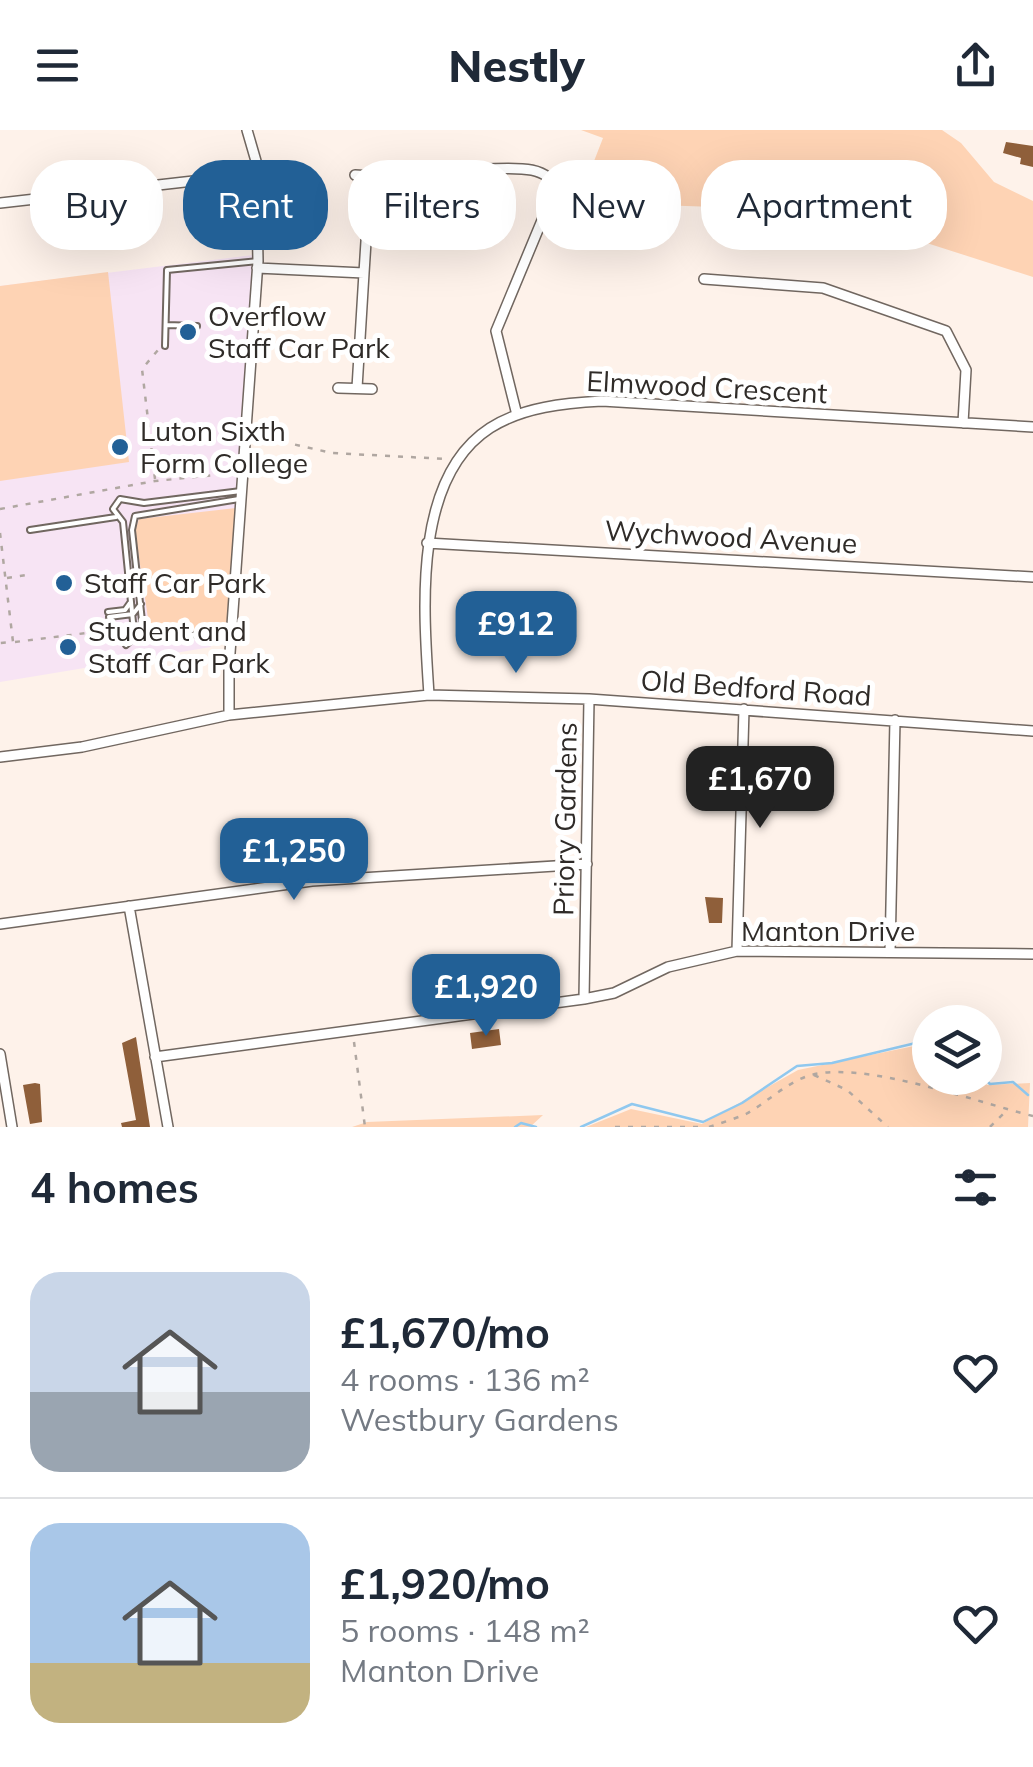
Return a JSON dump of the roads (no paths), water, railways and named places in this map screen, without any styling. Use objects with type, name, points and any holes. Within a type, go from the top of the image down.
[{"type":"street","points":[[247,130],[256,160]]},
{"type":"street","points":[[516,170],[544,171],[552,178],[555,189],[496,331],[517,415]]},
{"type":"street","points":[[0,203],[183,182]]},
{"type":"street","points":[[230,715],[231,634],[256,250]]},
{"type":"street","points":[[357,388],[365,250]]},
{"type":"street","points":[[257,264],[364,272]]},
{"type":"street","points":[[704,279],[823,288],[946,331],[966,370],[963,423]]},
{"type":"street","points":[[338,388],[372,389]]},
{"type":"street","name":"Elmwood Crescent","points":[[429,696],[428,543],[443,489],[460,460],[490,428],[517,415],[562,404],[602,401],[1033,427]]},
{"type":"street","name":"Wychwood Avenue","points":[[428,543],[1031,576]]},
{"type":"street","name":"Old Bedford Road","points":[[0,757],[82,748],[230,715],[429,696],[589,699],[1033,732]]},
{"type":"street","name":"Priory Gardens","points":[[584,999],[589,699]]},
{"type":"street","points":[[737,952],[744,709]]},
{"type":"street","points":[[890,952],[895,720]]},
{"type":"street","points":[[0,924],[312,882],[587,864]]},
{"type":"street","points":[[129,906],[168,1127]]},
{"type":"street","name":"Manton Drive","points":[[155,1057],[584,999],[614,993],[668,967],[737,952],[1033,954]]},
{"type":"street","points":[[0,1054],[12,1127]]},
{"type":"lane","points":[[165,346],[167,270],[257,264]]},
{"type":"lane","points":[[166,325],[198,326]]},
{"type":"lane","points":[[140,636],[133,614],[123,522],[113,509],[120,499],[144,503],[241,495]]},
{"type":"lane","points":[[140,636],[134,516],[241,495]]},
{"type":"lane","points":[[30,530],[116,517]]},
{"type":"lane","points":[[131,598],[125,610],[108,614],[133,614]]},
{"type":"lane","points":[[133,614],[141,604]]},
{"type":"lane","points":[[126,645],[140,636],[231,634]]},
{"type":"waterway","points":[[581,1127],[632,1104],[703,1122],[742,1103],[797,1066],[832,1063],[912,1044]]},
{"type":"waterway","points":[[1002,1083],[1013,1082],[1028,1095]]},
{"type":"waterway","points":[[515,1127],[521,1123],[536,1127]]},
{"type":"place","name":"Overflow Staff Car Park","points":[[188,332]]},
{"type":"place","name":"Luton Sixth Form College","points":[[120,447]]},
{"type":"place","name":"Staff Car Park","points":[[64,583]]},
{"type":"place","name":"Student and Staff Car Park","points":[[68,647]]}]
